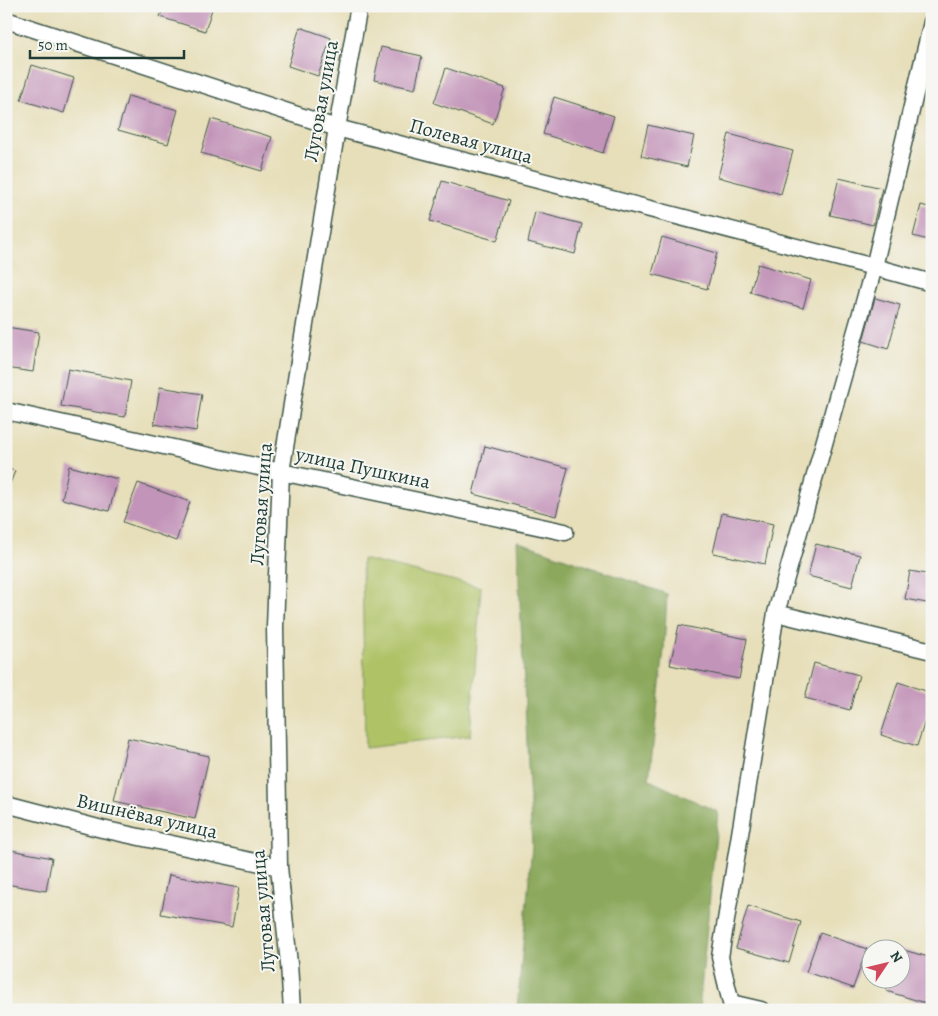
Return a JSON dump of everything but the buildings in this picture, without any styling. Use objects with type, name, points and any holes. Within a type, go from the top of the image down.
[{"type":"street","name":"Луговая улица","points":[[292,1010],[280,867],[275,627],[281,472],[337,128],[359,6]]},
{"type":"street","name":"Полевая улица","points":[[6,20],[337,128],[932,283]]},
{"type":"street","points":[[761,1010],[731,1003],[720,957],[776,613],[874,267],[932,22]]},
{"type":"street","name":"улица Пушкина","points":[[6,411],[565,532]]},
{"type":"street","points":[[776,613],[932,651]]},
{"type":"street","name":"Вишнёвая улица","points":[[6,804],[102,829],[280,867]]},
{"type":"green space","points":[[517,541],[667,594],[664,650],[649,780],[718,812],[699,1010],[517,1010],[532,846]]},
{"type":"green space","points":[[362,559],[481,587],[470,736],[365,748]]}]
